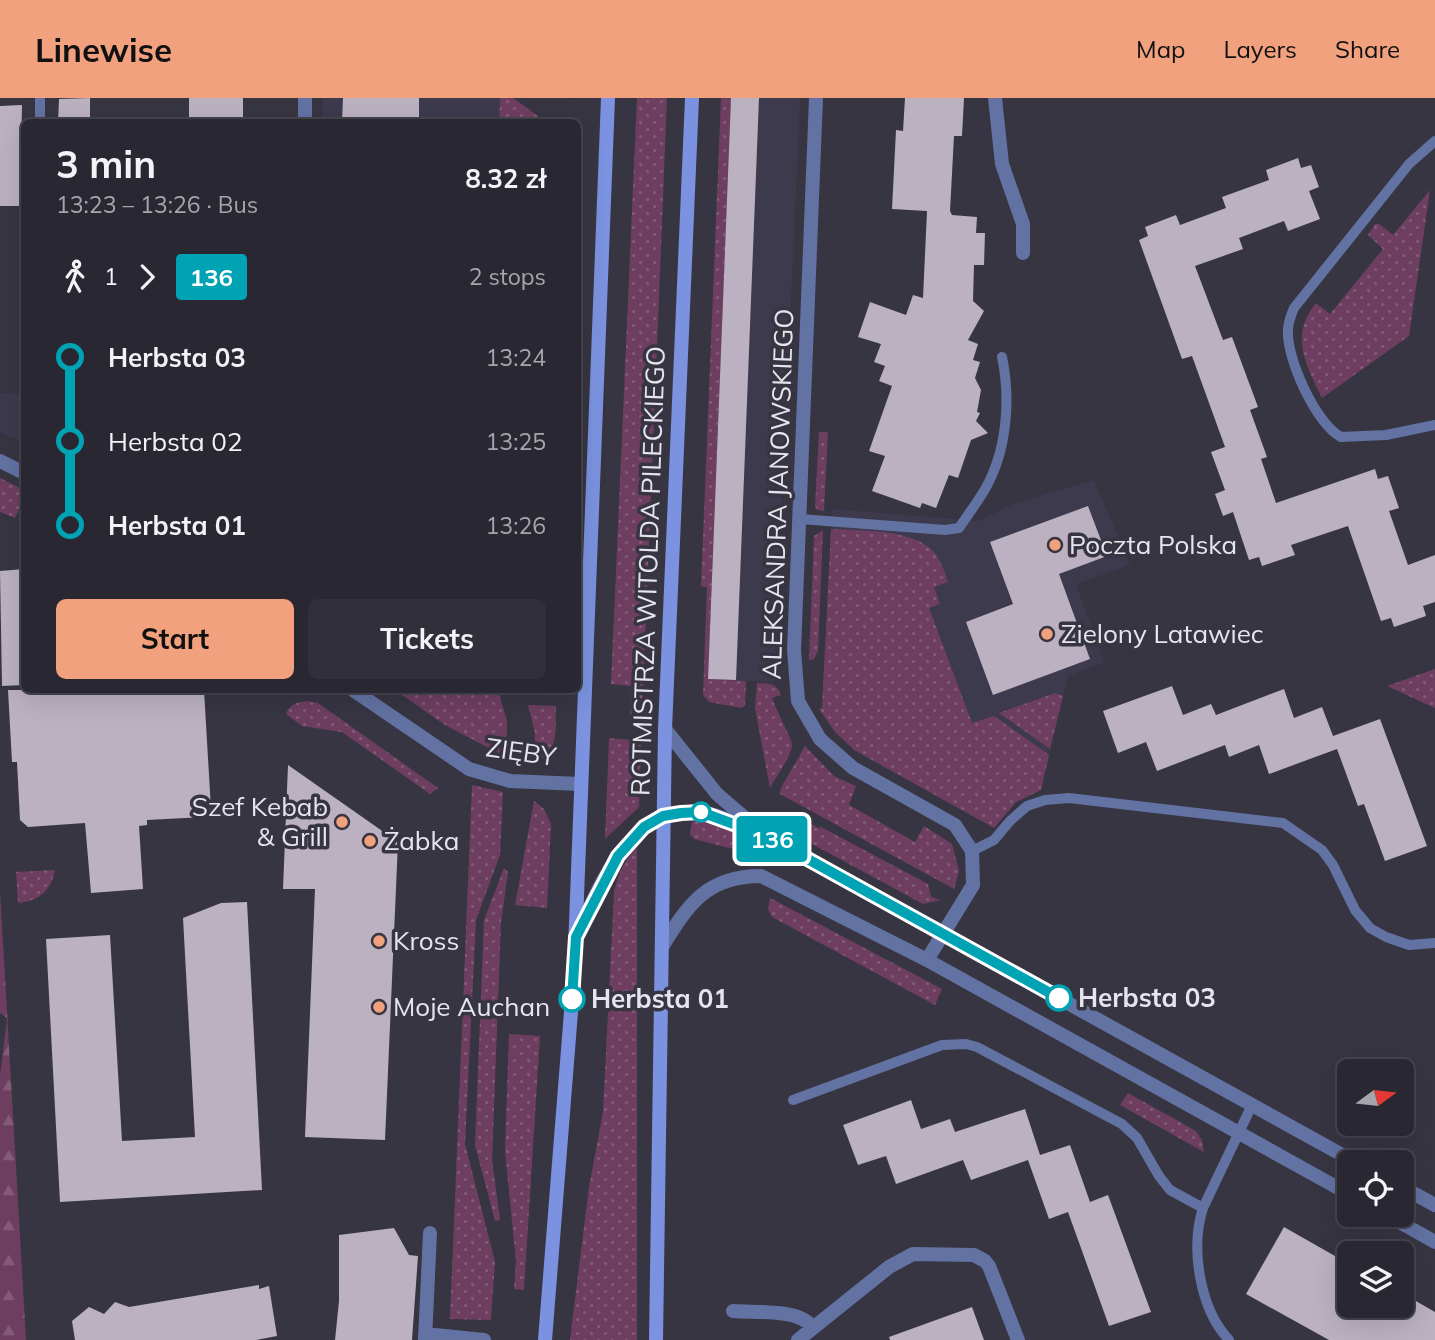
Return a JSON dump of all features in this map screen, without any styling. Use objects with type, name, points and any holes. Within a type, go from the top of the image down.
[{"type":"main road","points":[[545,1340],[576,937],[608,98]]},
{"type":"main road","name":"ROTMISTRZA WITOLDA PILECKIEGO","points":[[656,1340],[665,729],[692,98]]},
{"type":"street","points":[[305,98],[305,119]]},
{"type":"street","name":"ALEKSANDRA JANOWSKIEGO","points":[[816,98],[794,650],[798,701],[820,739],[835,753],[853,768],[955,825],[972,850]]},
{"type":"street","points":[[995,98],[1002,164],[1023,224],[1023,253]]},
{"type":"street","points":[[0,461],[21,472]]},
{"type":"street","name":"ZIĘBY","points":[[357,693],[452,760],[469,769],[510,781],[580,785]]},
{"type":"street","points":[[665,729],[717,794],[766,836]]},
{"type":"street","points":[[576,937],[618,856],[644,827],[663,816],[701,812],[766,836],[1337,1152]]},
{"type":"street","points":[[927,960],[973,885],[972,850]]},
{"type":"street","points":[[662,947],[684,912],[703,892],[730,879],[761,876],[927,960],[1337,1188]]},
{"type":"street","points":[[1414,1194],[1435,1205]]},
{"type":"street","points":[[1408,1227],[1435,1242]]},
{"type":"street","points":[[430,1233],[425,1337],[484,1340]]},
{"type":"street","points":[[798,1340],[889,1267],[913,1254],[974,1255],[989,1266],[1018,1340]]},
{"type":"street","points":[[733,1311],[796,1315],[808,1321],[813,1328]]},
{"type":"lane","points":[[40,98],[40,119]]},
{"type":"lane","points":[[1435,141],[1409,164],[1294,308],[1288,328],[1292,355],[1303,384],[1322,420],[1334,433],[1341,437],[1386,435],[1435,425]]},
{"type":"lane","points":[[800,519],[945,530],[959,528],[985,489],[1000,453],[1006,418],[1002,356]]},
{"type":"lane","points":[[972,850],[994,840],[1010,821],[1027,807],[1045,800],[1069,798],[1283,823],[1322,850],[1334,865],[1355,910],[1370,928],[1409,945],[1435,943]]},
{"type":"lane","points":[[793,1100],[942,1045],[977,1047],[1122,1124],[1137,1138],[1158,1176],[1170,1189],[1203,1208]]},
{"type":"lane","points":[[1229,1340],[1218,1328],[1203,1292],[1198,1237],[1203,1208],[1252,1105]]},
{"type":"shaded area","points":[[323,98],[500,98],[499,119],[323,119]]},
{"type":"shaded area","points":[[731,98],[800,98],[774,682],[708,679]]},
{"type":"shaded area","points":[[0,393],[21,394],[21,442],[0,432]]},
{"type":"shaded area","points":[[1094,480],[1130,565],[1076,584],[1104,662],[1068,676],[1041,790],[1016,802],[1000,821],[822,708],[832,509],[979,521],[1013,504]]},
{"type":"green space","points":[[500,98],[513,98],[542,119],[499,119]]},
{"type":"green space","points":[[637,98],[667,98],[642,717],[630,717],[631,686],[611,684]]},
{"type":"green space","points":[[721,98],[731,98],[708,679],[746,681],[745,705],[742,708],[709,702],[703,695],[707,587],[701,586]]},
{"type":"green space","points":[[1430,190],[1409,336],[1322,398],[1303,351],[1303,327],[1308,315],[1316,303],[1330,314],[1383,249],[1368,235],[1375,224],[1393,235]]},
{"type":"green space","points":[[819,432],[828,432],[824,511],[817,510],[815,506]]},
{"type":"green space","points":[[0,478],[21,488],[21,505],[15,518],[0,512]]},
{"type":"green space","points":[[831,529],[903,536],[917,540],[937,556],[948,582],[934,587],[940,604],[929,608],[972,723],[994,716],[1049,755],[1041,790],[1016,802],[994,828],[854,750],[835,732],[819,709],[822,708]]},
{"type":"green space","points":[[823,530],[818,651],[814,659],[809,660],[814,536]]},
{"type":"green space","points":[[1435,669],[1435,708],[1387,686]]},
{"type":"green space","points":[[757,683],[772,684],[779,691],[781,695],[772,698],[792,744],[787,760],[770,788],[755,708]]},
{"type":"green space","points":[[399,693],[499,693],[507,721],[506,757],[445,725]]},
{"type":"green space","points":[[1055,693],[1063,696],[1050,749],[999,713]]},
{"type":"green space","points":[[307,701],[318,703],[438,788],[430,794],[342,732],[302,726],[286,714],[292,706]]},
{"type":"green space","points":[[528,705],[556,706],[552,746],[542,759],[534,764],[535,733]]},
{"type":"green space","points":[[609,738],[641,741],[639,807],[605,839]]},
{"type":"green space","points":[[805,746],[834,776],[856,786],[849,805],[915,842],[924,826],[952,844],[959,871],[954,889],[780,794]]},
{"type":"green space","points":[[472,785],[503,792],[500,855],[476,920],[465,1144],[495,1262],[491,1320],[450,1319]]},
{"type":"green space","points":[[534,801],[544,809],[551,824],[547,908],[515,905]]},
{"type":"green space","points":[[798,815],[818,828],[821,827],[928,884],[931,897],[941,900],[923,904],[777,825],[777,822],[785,817]]},
{"type":"green space","points":[[710,819],[754,846],[753,854],[694,839],[690,834],[692,822]]},
{"type":"green space","points":[[637,848],[637,1340],[570,1340],[589,1187],[603,1112],[614,892],[622,868]]},
{"type":"green space","points":[[504,868],[508,872],[501,923],[492,1160],[500,1220],[495,1221],[475,1145],[484,920]]},
{"type":"green space","points":[[55,870],[43,894],[18,903],[16,872]]},
{"type":"green space","points":[[0,891],[26,1340],[0,1340],[0,1076],[7,1018],[0,1013]]},
{"type":"green space","points":[[770,898],[942,989],[935,1005],[772,917],[768,909]]},
{"type":"green space","points":[[509,1034],[540,1036],[524,1290],[514,1289],[516,1261],[505,1151]]},
{"type":"green space","points":[[1128,1093],[1196,1131],[1202,1140],[1204,1152],[1120,1105]]},
{"type":"building","points":[[90,98],[90,119],[58,119],[59,99]]},
{"type":"building","points":[[189,98],[243,98],[243,119],[189,119]]},
{"type":"building","points":[[343,98],[419,98],[419,119],[342,119]]},
{"type":"building","points":[[731,98],[759,98],[736,680],[708,679]]},
{"type":"building","points":[[905,98],[964,98],[962,136],[954,136],[950,211],[952,215],[977,217],[976,233],[985,233],[984,265],[974,265],[973,301],[984,311],[968,340],[978,344],[973,360],[980,362],[975,378],[981,390],[977,412],[980,413],[976,421],[988,433],[971,440],[958,478],[949,475],[936,508],[922,503],[920,508],[872,491],[885,456],[869,451],[892,386],[879,381],[885,366],[874,362],[881,344],[858,337],[870,302],[906,315],[913,295],[923,298],[927,211],[892,209],[896,130],[903,131]]},
{"type":"building","points":[[22,105],[20,206],[0,206],[0,106]]},
{"type":"building","points":[[1298,158],[1301,168],[1311,165],[1319,187],[1309,191],[1320,219],[1288,231],[1284,221],[1239,238],[1243,249],[1195,266],[1223,340],[1232,337],[1258,407],[1250,410],[1267,457],[1261,459],[1276,503],[1375,469],[1378,479],[1388,476],[1399,508],[1389,511],[1408,565],[1435,555],[1435,602],[1423,606],[1426,616],[1394,627],[1391,618],[1381,621],[1348,526],[1291,545],[1295,555],[1262,566],[1259,557],[1249,560],[1233,512],[1223,516],[1215,494],[1225,490],[1211,452],[1225,447],[1192,356],[1182,359],[1139,240],[1148,236],[1145,227],[1176,215],[1180,225],[1226,208],[1222,197],[1269,180],[1266,170]]},
{"type":"building","points":[[1088,506],[1107,556],[1059,574],[1090,659],[993,695],[966,622],[1013,604],[990,542]]},
{"type":"building","points":[[21,569],[21,685],[2,686],[0,571]]},
{"type":"building","points":[[1172,686],[1183,715],[1211,704],[1216,715],[1284,689],[1294,718],[1322,707],[1333,736],[1380,719],[1427,846],[1385,861],[1364,804],[1358,806],[1337,749],[1269,774],[1259,745],[1229,757],[1225,745],[1157,771],[1146,742],[1118,753],[1103,711]]},
{"type":"building","points":[[8,690],[21,690],[21,693],[204,693],[211,809],[204,817],[147,820],[147,825],[139,826],[143,889],[91,893],[85,823],[28,827],[20,820],[17,762],[12,762]]},
{"type":"building","points":[[288,765],[398,842],[385,1140],[305,1137],[315,889],[283,889]]},
{"type":"building","points":[[247,902],[262,1190],[60,1202],[46,939],[110,935],[122,1141],[195,1137],[183,918],[221,903]]},
{"type":"building","points":[[911,1100],[921,1129],[950,1119],[955,1132],[1025,1109],[1040,1155],[1070,1145],[1090,1202],[1108,1195],[1151,1312],[1109,1326],[1068,1212],[1049,1219],[1028,1160],[971,1180],[963,1160],[896,1184],[886,1156],[858,1165],[843,1125]]},
{"type":"building","points":[[1284,1227],[1337,1257],[1337,1318],[1414,1318],[1414,1300],[1435,1312],[1435,1340],[1329,1340],[1246,1294]]},
{"type":"building","points":[[394,1228],[409,1255],[418,1256],[412,1340],[335,1340],[339,1301],[339,1235]]},
{"type":"building","points":[[259,1285],[259,1289],[269,1286],[277,1336],[256,1340],[75,1340],[72,1321],[89,1307],[104,1314],[115,1302],[129,1307]]},
{"type":"building","points":[[972,1307],[984,1340],[890,1340],[889,1337]]},
{"type":"bus line","name":"136","points":[[572,999],[576,937],[618,856],[644,827],[663,816],[701,812],[766,836],[1059,998]]},
{"type":"place","name":"Poczta Polska","points":[[1055,545]]},
{"type":"place","name":"Zielony Latawiec","points":[[1047,634]]},
{"type":"place","name":"Szef Kebab & Grill","points":[[342,822]]},
{"type":"place","name":"Żabka","points":[[370,841]]},
{"type":"place","name":"Kross","points":[[379,941]]},
{"type":"place","name":"Herbsta 03","points":[[1059,998]]},
{"type":"place","name":"Herbsta 01","points":[[572,999]]},
{"type":"place","name":"Moje Auchan","points":[[379,1007]]}]
